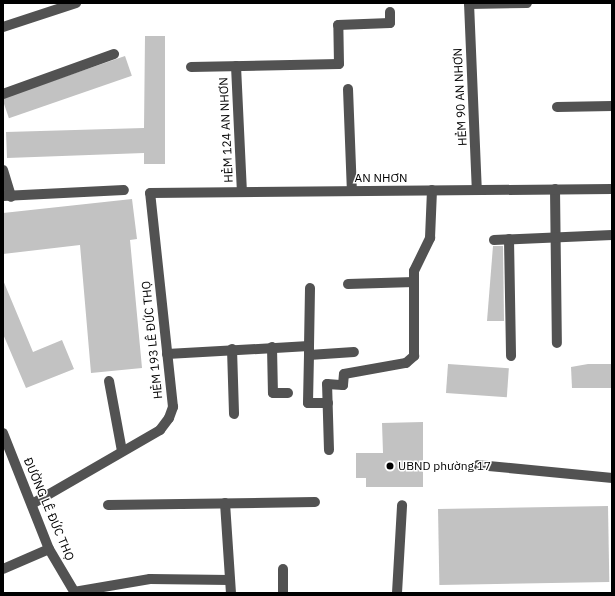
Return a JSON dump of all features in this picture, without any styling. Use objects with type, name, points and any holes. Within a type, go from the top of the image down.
[{"type":"street","points":[[3,27],[76,3]]},
{"type":"street","points":[[469,4],[527,3]]},
{"type":"street","name":"HẺM 90 AN NHƠN","points":[[469,4],[477,190]]},
{"type":"street","name":"HẺM 124 AN NHƠN","points":[[191,67],[339,64],[338,25],[390,23],[390,12]]},
{"type":"street","points":[[3,94],[114,54]]},
{"type":"street","name":"HẺM 124 AN NHƠN","points":[[236,66],[242,192]]},
{"type":"street","points":[[348,89],[352,191]]},
{"type":"street","points":[[557,107],[612,106]]},
{"type":"street","points":[[3,170],[7,196],[67,195],[124,190]]},
{"type":"street","name":"AN NHƠN","points":[[150,193],[612,188]]},
{"type":"street","points":[[555,189],[557,343]]},
{"type":"street","points":[[329,450],[328,384],[343,385],[344,374],[406,363],[414,356],[414,271],[430,238],[432,190]]},
{"type":"street","name":"HẺM 193 LÊ ĐỨC THỌ","points":[[32,504],[160,430],[169,418],[173,407],[150,193]]},
{"type":"street","points":[[494,240],[612,235]]},
{"type":"street","points":[[509,240],[510,356]]},
{"type":"street","points":[[348,284],[414,282]]},
{"type":"street","points":[[310,288],[308,403],[328,403]]},
{"type":"street","points":[[167,354],[272,347],[309,351],[354,352]]},
{"type":"street","points":[[272,347],[272,393],[288,393]]},
{"type":"street","points":[[232,349],[234,414]]},
{"type":"street","points":[[109,381],[122,451]]},
{"type":"street","name":"ĐƯỜNG LÊ ĐỨC THỌ","points":[[3,433],[49,549],[75,592]]},
{"type":"street","points":[[478,465],[612,478]]},
{"type":"street","points":[[108,505],[315,502]]},
{"type":"street","points":[[225,503],[231,593]]},
{"type":"street","points":[[397,593],[402,504]]},
{"type":"street","points":[[3,569],[49,549]]},
{"type":"street","points":[[283,569],[283,593]]},
{"type":"street","points":[[75,592],[150,579],[230,580]]},
{"type":"building","points":[[145,36],[165,36],[165,164],[144,164],[144,153],[7,158],[6,132],[144,128]]},
{"type":"building","points":[[125,56],[132,76],[9,118],[3,98]]},
{"type":"building","points":[[132,199],[137,239],[130,240],[142,368],[91,373],[80,245],[3,254],[3,213]]},
{"type":"building","points":[[493,246],[503,246],[504,321],[487,321]]},
{"type":"building","points":[[3,280],[33,352],[62,340],[74,369],[26,388],[3,334]]},
{"type":"building","points":[[448,364],[509,368],[507,397],[446,393]]},
{"type":"building","points":[[588,364],[612,364],[612,388],[572,388],[571,367]]},
{"type":"building","name":"UBND phường 17","points":[[423,422],[423,487],[366,487],[366,478],[356,478],[356,453],[383,453],[382,423]]},
{"type":"building","points":[[608,506],[609,582],[439,585],[438,509]]},
{"type":"place","name":"UBND phường 17","points":[[390,466]]}]
